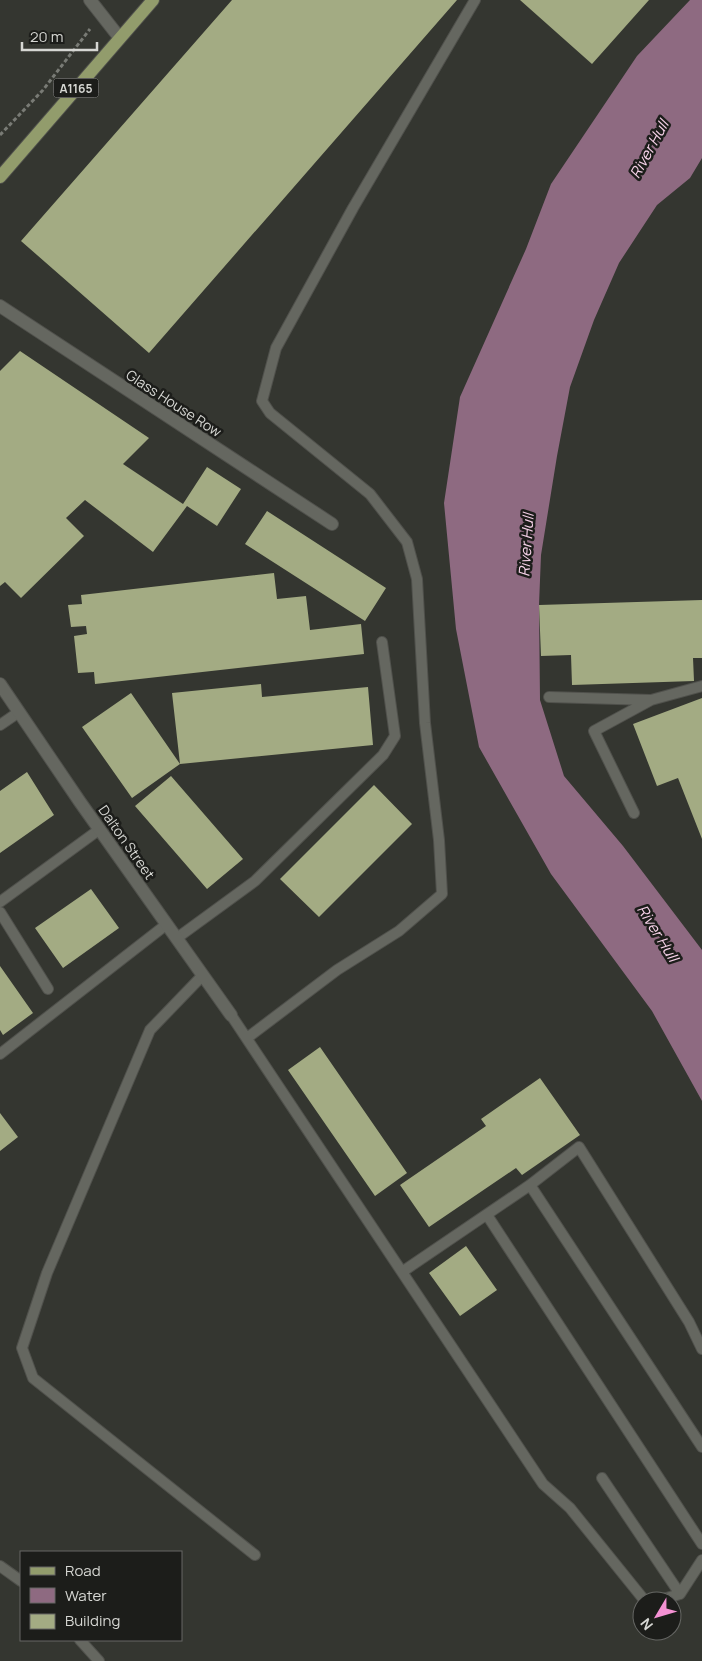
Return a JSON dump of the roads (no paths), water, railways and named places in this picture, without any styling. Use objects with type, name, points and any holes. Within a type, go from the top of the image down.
[{"type":"main road","name":"A1165","points":[[0,177],[153,0]]},
{"type":"street","points":[[90,0],[119,38]]},
{"type":"street","name":"Glass House Row","points":[[0,306],[332,524]]},
{"type":"street","name":"Dalton Street","points":[[0,684],[231,1015]]},
{"type":"lane","points":[[247,1038],[337,970],[399,931],[442,894],[425,723],[417,579],[407,542],[370,494],[270,413],[262,400],[276,348],[353,208],[475,0]]},
{"type":"lane","points":[[177,938],[255,881],[384,755],[395,736],[382,642]]},
{"type":"lane","points":[[634,813],[594,731],[651,700],[702,686]]},
{"type":"lane","points":[[549,697],[651,700]]},
{"type":"lane","points":[[0,725],[19,712]]},
{"type":"lane","points":[[0,902],[100,829]]},
{"type":"lane","points":[[0,912],[48,989]]},
{"type":"lane","points":[[0,1054],[167,924]]},
{"type":"lane","points":[[203,975],[150,1030],[47,1273],[22,1348],[33,1378],[255,1555]]},
{"type":"lane","points":[[231,1015],[543,1484],[570,1508],[637,1591]]},
{"type":"lane","points":[[402,1272],[530,1185],[579,1147],[699,1336],[702,1349]]},
{"type":"lane","points":[[530,1185],[702,1447]]},
{"type":"lane","points":[[487,1215],[702,1544]]},
{"type":"lane","points":[[602,1478],[678,1591]]},
{"type":"lane","points":[[682,1591],[702,1560]]},
{"type":"lane","points":[[0,1566],[20,1580]]},
{"type":"lane","points":[[81,1641],[99,1661]]},
{"type":"water","name":"River Hull","points":[[690,0],[702,0],[702,158],[690,178],[657,205],[619,263],[594,320],[570,387],[541,555],[539,605],[540,700],[564,776],[623,846],[702,950],[702,1101],[652,1011],[551,874],[479,747],[456,629],[444,503],[460,397],[526,249],[551,184],[637,56]]}]
